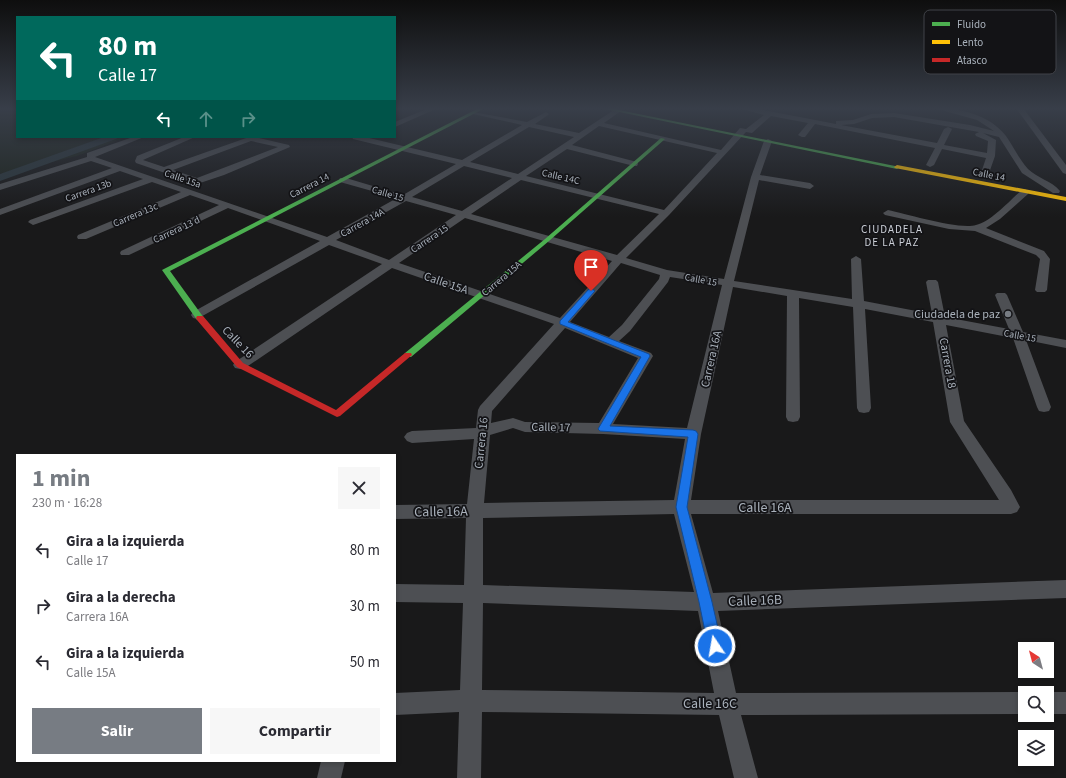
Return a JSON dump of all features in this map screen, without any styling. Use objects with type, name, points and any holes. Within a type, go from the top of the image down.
[{"type":"street","points":[[0,187],[91,158],[90,155],[120,144]]},
{"type":"street","points":[[173,144],[140,158],[139,161],[197,181],[286,147],[276,144]]},
{"type":"street","points":[[164,170],[235,144]]},
{"type":"street","points":[[387,144],[405,149]]},
{"type":"street","name":"Carrera 14","points":[[166,270],[414,144]]},
{"type":"street","name":"Carrera 14A","points":[[197,315],[404,198],[494,144]]},
{"type":"street","name":"Carrera 15","points":[[240,365],[569,144]]},
{"type":"street","name":"Carrera 15A","points":[[337,414],[547,240],[657,144]]},
{"type":"street","points":[[687,144],[721,152]]},
{"type":"street","name":"Carrera 16","points":[[469,778],[475,510],[485,410],[620,258],[666,213],[729,144]]},
{"type":"street","name":"Carrera 16A","points":[[681,507],[693,434],[728,284],[755,177],[767,144]]},
{"type":"street","name":"Calle 14","points":[[785,144],[1066,199]]},
{"type":"street","name":"Calle 14","points":[[813,144],[930,165],[1056,190],[1066,194]]},
{"type":"street","points":[[984,176],[991,156],[992,144]]},
{"type":"street","points":[[1008,144],[1025,170],[1033,177],[1056,190]]},
{"type":"street","points":[[1047,144],[1066,171]]},
{"type":"street","points":[[930,165],[940,145],[991,156]]},
{"type":"street","points":[[566,146],[634,164]]},
{"type":"street","name":"Calle 14C","points":[[405,149],[666,213]]},
{"type":"street","name":"Calle 15a","points":[[91,158],[268,219]]},
{"type":"street","points":[[0,212],[120,168]]},
{"type":"street","points":[[755,177],[810,186]]},
{"type":"street","name":"Carrera 13b","points":[[33,222],[151,179]]},
{"type":"street","name":"Calle 15","points":[[343,180],[547,240],[620,258],[666,273],[859,304],[940,321],[1066,344]]},
{"type":"street","name":"Carrera 13c","points":[[82,237],[189,192]]},
{"type":"street","points":[[978,229],[1025,192]]},
{"type":"street","name":"Carrera 13 d","points":[[125,253],[228,205]]},
{"type":"street","points":[[888,213],[964,229],[978,229],[1040,253],[1045,259],[1041,290]]},
{"type":"street","name":"Calle 15A","points":[[268,219],[391,264],[563,323],[646,356],[603,429]]},
{"type":"street","points":[[856,259],[864,408]]},
{"type":"street","name":"Calle 16","points":[[166,270],[197,315],[240,365],[337,414]]},
{"type":"street","points":[[610,342],[626,328],[664,280],[666,273]]},
{"type":"street","name":"Carrera 18","points":[[932,282],[954,398]]},
{"type":"street","points":[[793,417],[794,293]]},
{"type":"street","points":[[1001,295],[1018,335],[1044,407]]},
{"type":"street","name":"Calle 16A","points":[[396,512],[681,507],[1010,507],[1005,495],[957,422],[954,398]]},
{"type":"street","name":"Calle 17","points":[[412,437],[482,433],[495,427],[513,423],[525,427],[603,429],[693,434]]},
{"type":"street","points":[[681,507],[706,602],[746,778]]},
{"type":"street","name":"Calle 16B","points":[[396,592],[706,602],[1066,590]]},
{"type":"street","name":"Calle 16C","points":[[396,704],[471,701],[728,704],[1018,703]]},
{"type":"street","points":[[1054,703],[1066,703]]},
{"type":"street","points":[[329,778],[333,762]]},
{"type":"shaded area","points":[[0,144],[107,144],[77,156],[0,174]]},
{"type":"waterway","points":[[0,178],[93,144]]},
{"type":"traffic: fast","points":[[200,318],[166,270],[412,144]]},
{"type":"traffic: fast","points":[[408,355],[547,240],[657,144]]},
{"type":"traffic: fast","points":[[784,144],[897,167]]},
{"type":"traffic: slow","points":[[897,167],[1066,199]]},
{"type":"traffic: jam","points":[[200,318],[240,365],[337,414],[408,355]]},
{"type":"place","name":"Ciudadela de paz","points":[[1008,314]]},
{"type":"district","name":"CIUDADELA DE LA PAZ","points":[[892,235]]},
{"type":"route","points":[[591,291],[563,323],[646,356],[603,429],[693,434],[681,507],[706,602],[715,646]]}]
